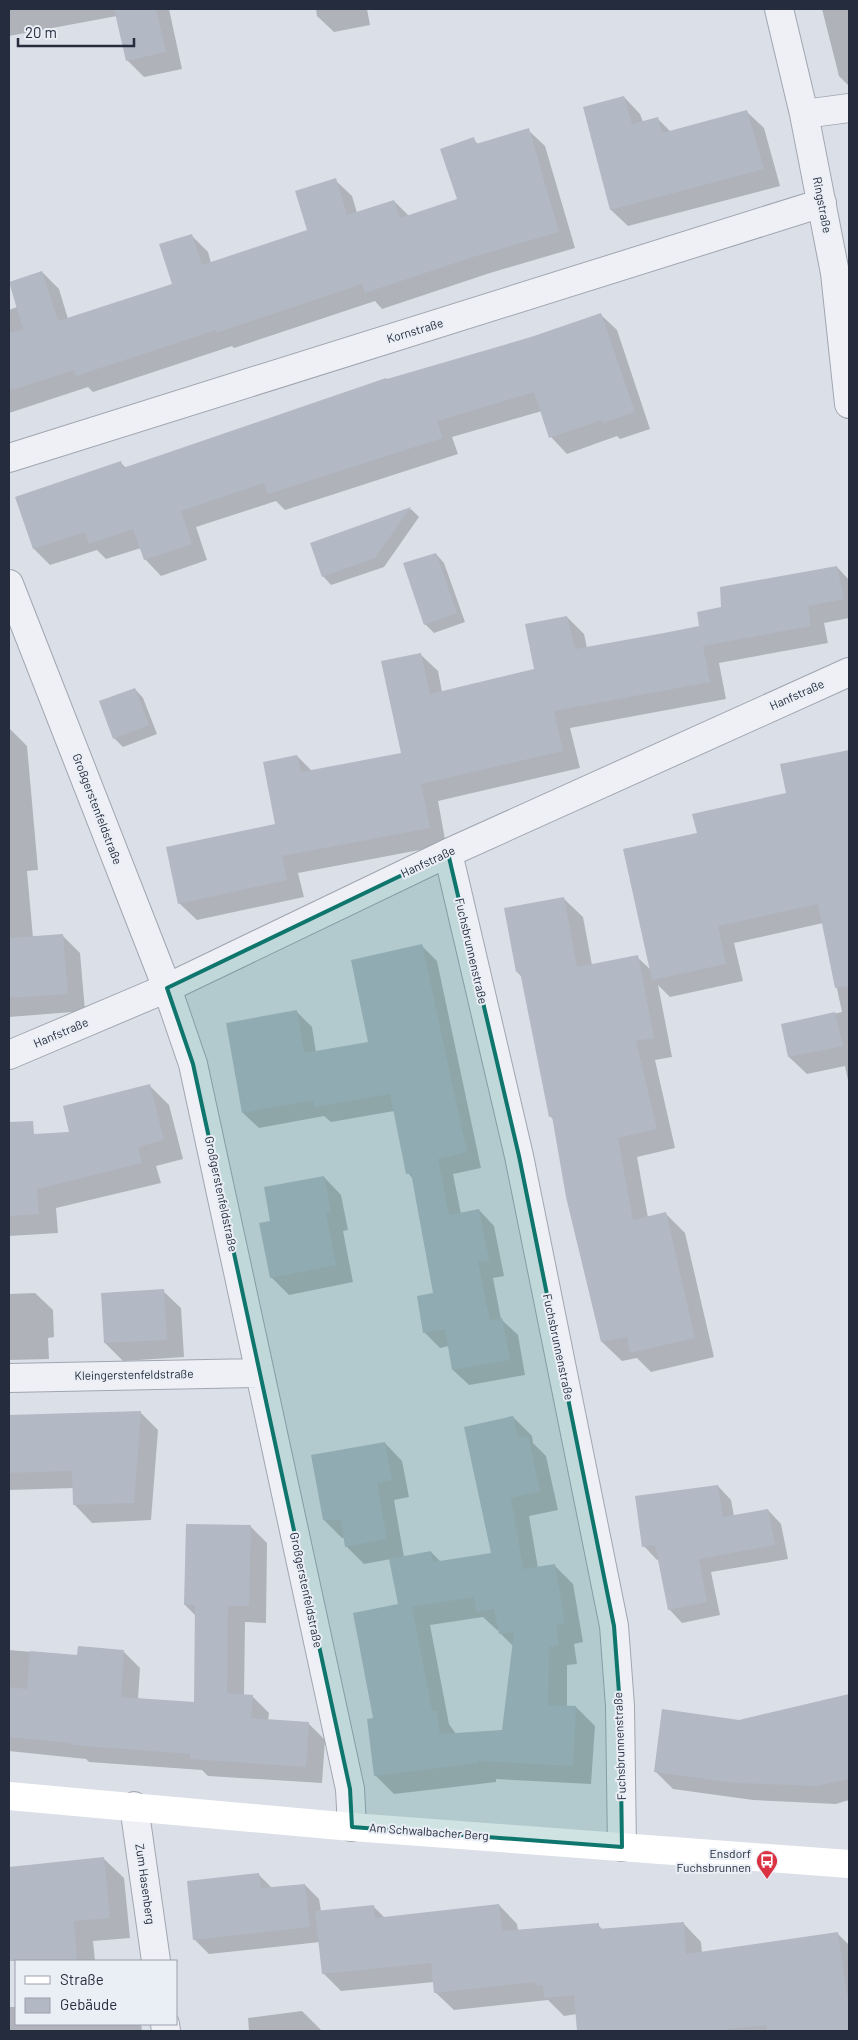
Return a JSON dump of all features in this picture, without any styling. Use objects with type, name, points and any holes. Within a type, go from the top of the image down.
[{"type":"main road","name":"Am Schwalbacher Berg","points":[[9,1796],[352,1827],[849,1864]]},
{"type":"street","name":"Ringstraße","points":[[780,9],[804,114],[835,273],[849,404]]},
{"type":"street","points":[[804,114],[849,108]]},
{"type":"street","name":"Kornstraße","points":[[9,458],[822,203]]},
{"type":"street","name":"Großgerstenfeldstraße","points":[[9,584],[167,988],[193,1064],[350,1789],[352,1827]]},
{"type":"street","name":"Hanfstraße","points":[[9,1055],[167,988],[448,853],[849,672]]},
{"type":"street","name":"Fuchsbrunnenstraße","points":[[448,853],[519,1156],[614,1626],[620,1706],[622,1847]]},
{"type":"street","name":"Kleingerstenfeldstraße","points":[[9,1378],[259,1373]]},
{"type":"street","name":"Zum Hasenberg","points":[[134,1806],[156,1960]]},
{"type":"highlighted area","points":[[448,853],[519,1156],[614,1626],[620,1706],[622,1847],[352,1827],[350,1789],[193,1064],[167,988]]},
{"type":"building","points":[[114,9],[156,9],[166,52],[126,61]]},
{"type":"building","points":[[624,96],[632,124],[658,117],[662,133],[747,110],[764,169],[610,210],[583,107]]},
{"type":"building","points":[[529,128],[559,232],[473,257],[365,293],[362,284],[216,333],[216,330],[76,376],[74,370],[9,391],[9,333],[23,329],[9,282],[42,271],[58,321],[172,284],[159,244],[192,234],[202,265],[307,230],[295,191],[336,178],[347,215],[394,200],[400,218],[457,199],[440,149],[474,137],[476,144]]},
{"type":"building","points":[[601,313],[635,412],[603,423],[602,420],[549,438],[534,392],[437,421],[443,438],[268,494],[264,483],[181,511],[192,544],[144,560],[133,529],[89,544],[85,532],[33,549],[15,497],[121,461],[123,468],[386,378],[531,337]]},
{"type":"building","points":[[411,507],[375,558],[322,577],[310,543]]},
{"type":"building","points":[[436,553],[457,613],[424,625],[403,563]]},
{"type":"building","points":[[837,566],[844,599],[808,606],[811,626],[703,646],[710,682],[554,711],[563,751],[421,784],[430,828],[282,856],[287,880],[178,904],[166,847],[275,824],[263,762],[297,755],[301,772],[401,753],[381,661],[421,653],[430,694],[534,669],[525,624],[567,616],[575,649],[664,633],[699,626],[697,612],[721,607],[720,587]]},
{"type":"building","points":[[135,688],[149,725],[113,739],[99,701]]},
{"type":"building","points":[[849,750],[849,986],[835,988],[818,904],[718,926],[726,964],[652,980],[623,849],[697,833],[692,814],[786,793],[780,764]]},
{"type":"building","points":[[564,897],[577,967],[638,955],[654,1038],[636,1041],[657,1129],[618,1138],[633,1220],[666,1212],[695,1338],[630,1353],[627,1337],[601,1342],[566,1197],[552,1116],[549,1117],[520,972],[516,972],[504,908]]},
{"type":"building","points":[[63,934],[68,994],[9,998],[9,938]]},
{"type":"building","points":[[422,944],[467,1152],[438,1159],[449,1215],[479,1209],[489,1260],[478,1262],[490,1321],[502,1318],[510,1360],[452,1370],[445,1329],[423,1333],[417,1296],[433,1293],[411,1173],[406,1174],[390,1094],[314,1107],[313,1100],[242,1113],[226,1023],[297,1010],[304,1053],[368,1042],[351,960]]},
{"type":"building","points":[[835,1012],[843,1046],[788,1057],[781,1024]]},
{"type":"building","points":[[150,1084],[164,1140],[138,1147],[142,1163],[37,1189],[39,1214],[9,1216],[9,1122],[33,1121],[34,1134],[69,1132],[63,1106]]},
{"type":"building","points":[[324,1176],[331,1212],[326,1214],[336,1265],[270,1278],[259,1223],[270,1221],[264,1187]]},
{"type":"building","points":[[164,1289],[167,1340],[104,1343],[101,1293]]},
{"type":"building","points":[[141,1411],[134,1503],[73,1505],[72,1471],[9,1473],[9,1415]]},
{"type":"building","points":[[513,1416],[518,1438],[528,1436],[540,1491],[511,1498],[523,1569],[555,1564],[565,1623],[556,1625],[559,1645],[549,1647],[548,1705],[576,1706],[573,1766],[478,1761],[478,1763],[374,1776],[367,1719],[373,1718],[353,1613],[398,1604],[389,1559],[431,1551],[433,1562],[491,1553],[464,1427]],"holes":[[[474,1597],[477,1612],[494,1609],[499,1634],[514,1632],[502,1730],[440,1734],[437,1711],[432,1711],[412,1607]]]},
{"type":"building","points":[[385,1442],[392,1480],[377,1483],[387,1539],[345,1547],[341,1520],[323,1520],[311,1455]]},
{"type":"building","points":[[718,1485],[723,1517],[768,1509],[775,1545],[699,1559],[707,1602],[668,1610],[655,1545],[642,1547],[635,1496]]},
{"type":"building","points":[[186,1524],[251,1525],[249,1606],[228,1606],[227,1693],[253,1695],[251,1718],[309,1722],[306,1767],[190,1759],[190,1754],[71,1745],[71,1743],[9,1737],[9,1687],[27,1689],[30,1651],[77,1655],[78,1646],[124,1650],[121,1697],[194,1702],[195,1605],[184,1605]]},
{"type":"building","points":[[849,1694],[849,1779],[816,1786],[734,1783],[654,1772],[662,1709],[739,1720]]},
{"type":"building","points":[[104,1857],[110,1918],[74,1921],[77,1960],[9,1961],[9,1867]]},
{"type":"building","points":[[259,1873],[261,1888],[305,1884],[310,1927],[193,1940],[187,1881]]},
{"type":"building","points":[[499,1904],[502,1931],[599,1923],[599,1929],[684,1922],[686,1954],[838,1932],[849,2008],[849,2031],[767,2031],[766,2025],[713,2031],[577,2031],[574,1995],[544,1998],[543,1985],[536,1986],[535,1982],[434,1993],[431,1963],[322,1974],[315,1911],[374,1905],[375,1918]]},
{"type":"place","name":"Ensdorf Fuchsbrunnen","points":[[767,1880]]}]
